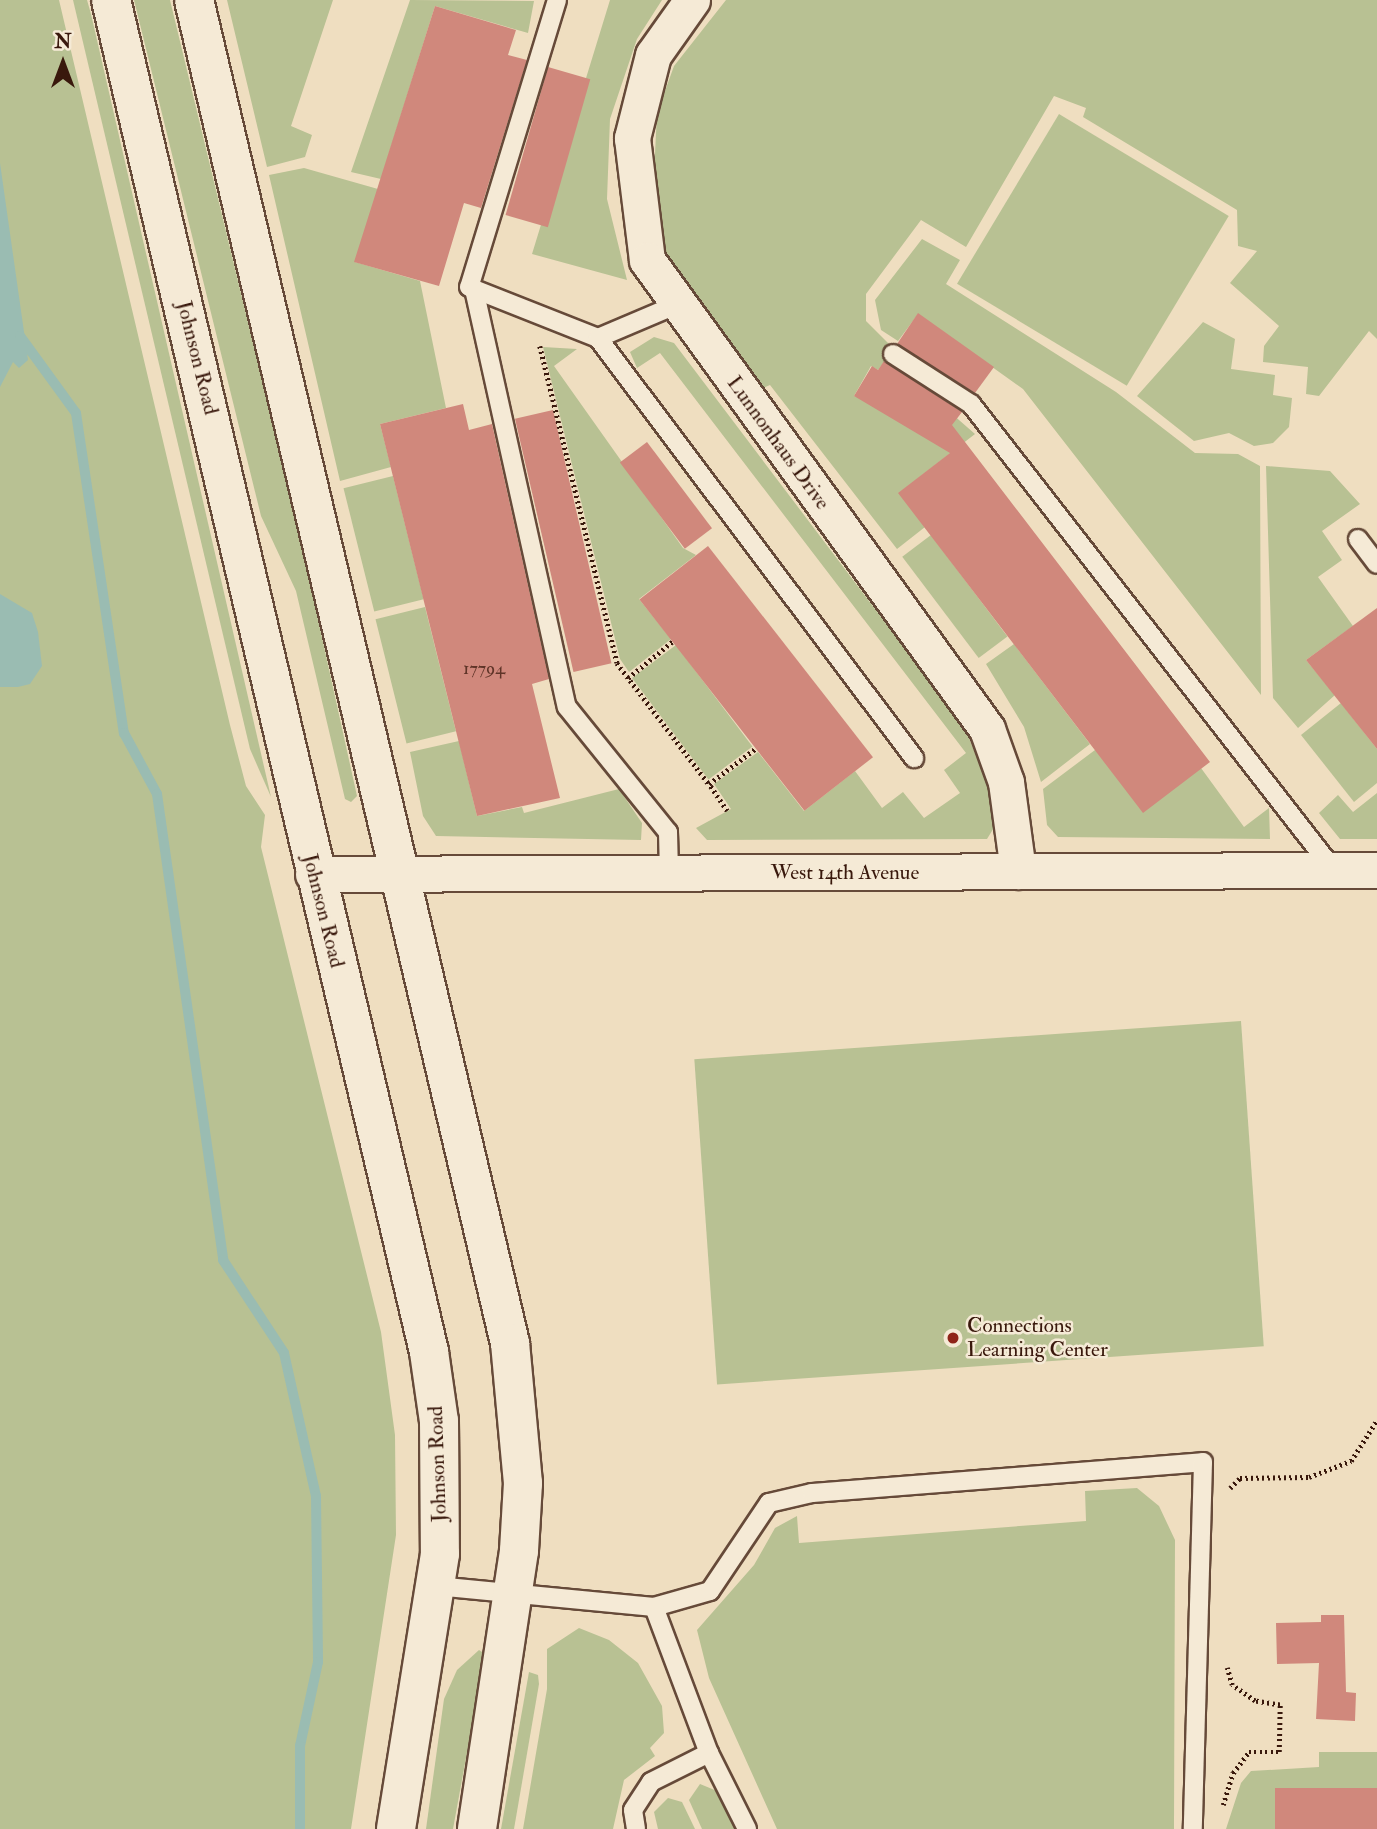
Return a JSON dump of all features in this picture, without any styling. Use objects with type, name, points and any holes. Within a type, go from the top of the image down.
[{"type":"main road","name":"Johnson Road","points":[[111,0],[313,874],[426,1332],[442,1486],[436,1586],[396,1829]]},
{"type":"main road","points":[[194,0],[510,1343],[523,1483],[514,1593],[477,1829]]},
{"type":"street","name":"Lunnonhaus Drive","points":[[691,0],[653,55],[632,138],[647,260],[987,729],[1006,782],[1018,871]]},
{"type":"street","name":"West 14th Avenue","points":[[313,874],[397,870],[1377,870]]},
{"type":"lane","points":[[557,0],[469,287],[598,338],[914,758]]},
{"type":"lane","points":[[474,289],[567,707],[668,832],[669,872]]},
{"type":"lane","points":[[598,338],[678,304]]},
{"type":"lane","points":[[893,354],[971,404],[1333,869]]},
{"type":"lane","points":[[1358,539],[1377,565]]},
{"type":"lane","points":[[436,1586],[654,1607],[710,1591],[769,1503],[812,1493],[1203,1462],[1193,1829]]},
{"type":"lane","points":[[654,1607],[709,1753],[747,1829]]},
{"type":"lane","points":[[636,1829],[633,1811],[651,1782],[709,1753]]},
{"type":"path","points":[[538,338],[617,663],[727,811]]},
{"type":"path","points":[[628,678],[673,641]]},
{"type":"path","points":[[709,784],[755,748]]},
{"type":"path","points":[[1223,1496],[1240,1478],[1308,1477],[1351,1461],[1377,1420]]},
{"type":"path","points":[[1219,1818],[1233,1773],[1249,1752],[1279,1752],[1280,1705],[1255,1701],[1232,1685],[1226,1663]]},
{"type":"green space","points":[[0,0],[59,0],[230,725],[246,786],[265,815],[261,847],[381,1332],[395,1435],[396,1535],[351,1829],[0,1829]]},
{"type":"green space","points":[[73,0],[87,0],[91,14],[271,797],[250,749]]},
{"type":"green space","points":[[134,0],[170,0],[298,529],[357,796],[351,802],[345,799],[296,591],[261,516]]},
{"type":"green space","points":[[227,0],[333,0],[291,126],[312,135],[305,157],[267,167]]},
{"type":"green space","points":[[410,0],[534,1],[528,33],[435,6],[381,179],[351,172]]},
{"type":"green space","points":[[610,0],[662,0],[637,39],[610,119],[607,199],[627,280],[532,254]]},
{"type":"green space","points":[[726,0],[1377,0],[1377,339],[1369,331],[1319,396],[1306,394],[1308,367],[1263,362],[1264,346],[1279,326],[1230,283],[1257,251],[1238,246],[1237,210],[1083,117],[1086,108],[1054,96],[966,247],[921,220],[866,294],[866,321],[894,349],[878,370],[871,366],[854,396],[951,413],[975,434],[899,493],[925,527],[897,549],[770,385],[763,388],[756,380],[677,276],[665,250],[653,194],[657,113],[674,66]]},
{"type":"green space","points":[[1059,114],[1229,216],[1127,386],[957,284]]},
{"type":"green space","points":[[304,168],[378,189],[355,262],[420,281],[446,408],[380,424],[391,467],[340,481],[269,175]]},
{"type":"green space","points":[[922,239],[960,260],[946,284],[1116,392],[1195,453],[1238,454],[1260,466],[1261,695],[1023,389],[918,314],[898,341],[881,330],[875,300]]},
{"type":"green space","points":[[1203,322],[1235,339],[1231,369],[1275,375],[1273,395],[1292,398],[1289,427],[1273,443],[1254,446],[1229,433],[1194,441],[1137,396]]},
{"type":"green space","points":[[654,337],[674,343],[965,728],[990,791],[995,826],[987,839],[707,840],[696,828],[731,809],[714,784],[758,752],[804,811],[855,771],[882,808],[903,792],[924,818],[960,793],[944,770],[966,753],[660,353],[637,368],[630,352]]},
{"type":"green space","points":[[543,347],[577,349],[554,366],[683,548],[696,555],[639,599],[671,639],[629,672],[620,659]]},
{"type":"green space","points":[[1266,466],[1330,471],[1360,504],[1322,531],[1342,560],[1318,577],[1353,626],[1306,660],[1335,695],[1298,728],[1273,698]]},
{"type":"green space","points":[[393,476],[424,599],[374,612],[344,488]]},
{"type":"green space","points":[[931,535],[1007,636],[979,658],[902,557]]},
{"type":"green space","points":[[425,607],[456,731],[406,744],[376,619]]},
{"type":"green space","points":[[1014,644],[1090,744],[1041,782],[1024,727],[986,664]]},
{"type":"green space","points":[[676,645],[752,746],[709,780],[632,678]]},
{"type":"green space","points":[[1341,703],[1377,749],[1377,783],[1354,802],[1301,735]]},
{"type":"green space","points":[[459,741],[477,816],[522,807],[524,813],[619,789],[642,823],[641,840],[436,836],[423,816],[410,752]]},
{"type":"green space","points":[[1095,750],[1201,768],[1244,827],[1269,808],[1270,839],[1058,837],[1047,825],[1043,789]]},
{"type":"green space","points":[[1377,793],[1377,839],[1340,839],[1319,813],[1338,795],[1353,812]]},
{"type":"green space","points":[[1241,1021],[1264,1346],[717,1384],[694,1059]]},
{"type":"green space","points":[[1137,1488],[1159,1506],[1175,1540],[1174,1829],[777,1829],[709,1678],[697,1630],[754,1565],[775,1528],[797,1516],[799,1543],[1086,1521],[1085,1491]]},
{"type":"green space","points":[[579,1628],[609,1640],[638,1663],[662,1706],[664,1733],[650,1748],[655,1756],[624,1780],[613,1829],[523,1829],[547,1689],[547,1649]]},
{"type":"green space","points":[[479,1650],[485,1654],[453,1829],[426,1829],[444,1699],[457,1670]]},
{"type":"green space","points":[[529,1672],[538,1675],[539,1684],[514,1829],[501,1829]]},
{"type":"green space","points":[[1319,1752],[1377,1752],[1377,1788],[1275,1788],[1275,1829],[1226,1829],[1241,1783],[1251,1771],[1319,1767]]},
{"type":"green space","points":[[700,1784],[717,1791],[737,1829],[702,1829],[689,1800]]},
{"type":"green space","points":[[668,1798],[682,1802],[695,1829],[658,1829],[654,1812]]},
{"type":"water","points":[[0,163],[28,360],[19,368],[13,362],[0,387]]},
{"type":"water","points":[[0,594],[32,613],[38,632],[42,666],[30,684],[0,687]]},
{"type":"building","points":[[435,6],[516,30],[508,55],[527,60],[481,208],[464,203],[439,286],[354,262]]},
{"type":"building","points":[[548,67],[590,79],[548,227],[506,215]]},
{"type":"building","points":[[918,313],[994,367],[975,393],[897,344]]},
{"type":"building","points":[[884,361],[962,412],[952,425],[1210,762],[1143,813],[898,493],[950,453],[854,396],[872,366],[878,370]]},
{"type":"building","points":[[463,404],[469,430],[492,424],[549,679],[532,684],[560,798],[477,816],[380,424]]},
{"type":"building","points":[[553,410],[611,663],[573,672],[515,419]]},
{"type":"building","points":[[647,442],[712,528],[685,549],[620,462]]},
{"type":"building","points":[[708,546],[873,757],[804,811],[639,600]]},
{"type":"building","points":[[1377,608],[1377,749],[1306,660]]},
{"type":"building","points":[[1321,1615],[1344,1615],[1346,1692],[1356,1693],[1355,1721],[1316,1719],[1319,1663],[1277,1664],[1276,1623],[1321,1622]]},
{"type":"building","points":[[1275,1788],[1377,1788],[1377,1829],[1275,1829]]},
{"type":"waterway","points":[[20,336],[76,413],[124,733],[157,794],[223,1260],[284,1353],[316,1496],[318,1662],[300,1746],[300,1829]]},
{"type":"place","name":"Connections Learning Center","points":[[953,1338]]}]
